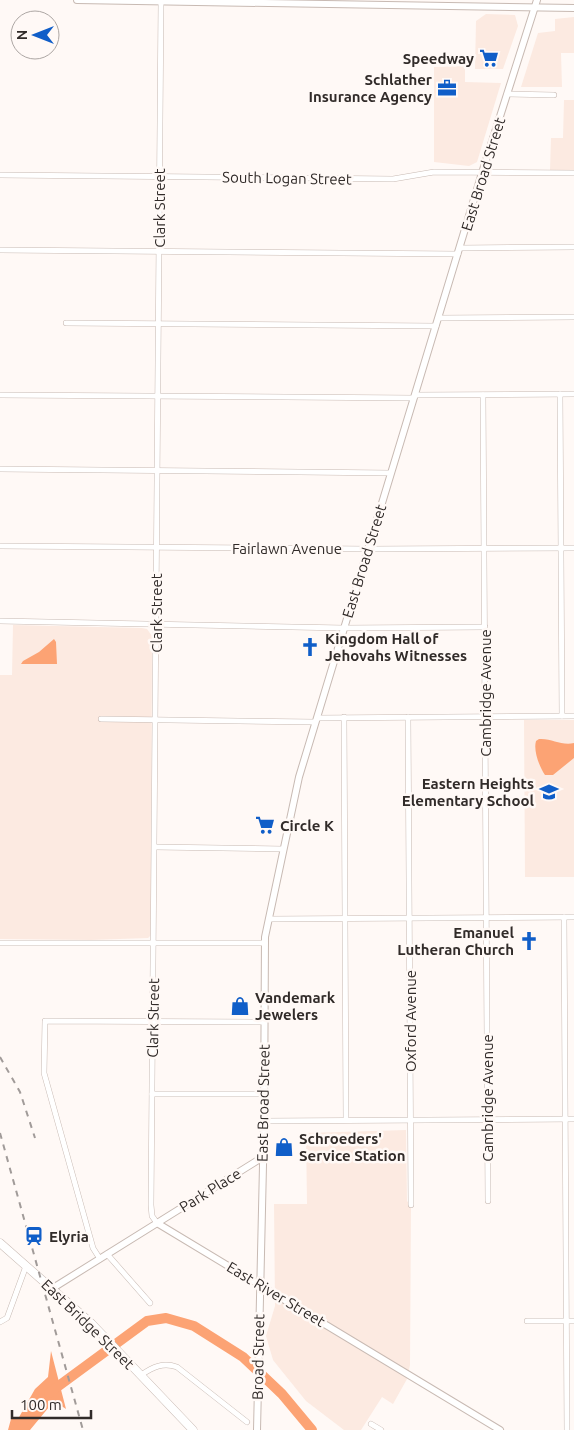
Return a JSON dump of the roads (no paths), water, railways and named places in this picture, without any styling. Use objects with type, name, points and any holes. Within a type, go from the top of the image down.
[{"type":"main road","name":"East Bridge Street","points":[[0,1243],[92,1324],[193,1430]]},
{"type":"street","points":[[77,0],[536,4],[574,8]]},
{"type":"street","name":"Clark Street","points":[[157,1223],[152,1216],[151,1205],[161,2]]},
{"type":"street","name":"East Broad Street","points":[[260,1285],[264,1121],[265,943],[294,795],[482,173],[536,4]]},
{"type":"street","points":[[507,94],[554,94]]},
{"type":"street","name":"South Logan Street","points":[[0,175],[393,179],[434,172],[574,173]]},
{"type":"street","points":[[0,250],[159,252],[459,251],[574,248]]},
{"type":"street","points":[[438,318],[574,317]]},
{"type":"street","points":[[66,323],[436,326]]},
{"type":"street","points":[[0,394],[158,396],[574,394]]},
{"type":"street","name":"Cambridge Avenue","points":[[483,394],[488,1201]]},
{"type":"street","points":[[560,394],[562,716]]},
{"type":"street","points":[[0,469],[391,472]]},
{"type":"street","name":"Fairlawn Avenue","points":[[0,546],[368,549],[574,548]]},
{"type":"street","points":[[0,621],[344,628],[485,627]]},
{"type":"street","points":[[101,719],[316,720],[344,717],[574,716]]},
{"type":"street","points":[[344,717],[346,1120]]},
{"type":"street","name":"Oxford Avenue","points":[[408,717],[411,1205]]},
{"type":"street","points":[[155,847],[283,849]]},
{"type":"street","points":[[564,917],[567,1430]]},
{"type":"street","points":[[269,919],[574,917]]},
{"type":"street","points":[[0,943],[265,943]]},
{"type":"street","points":[[100,1259],[93,1248],[44,1074],[45,1021],[264,1022]]},
{"type":"street","points":[[152,1094],[264,1094]]},
{"type":"street","points":[[264,1121],[574,1119]]},
{"type":"street","name":"Park Place","points":[[157,1223],[263,1157]]},
{"type":"street","points":[[53,1288],[157,1223]]},
{"type":"street","name":"East River Street","points":[[157,1223],[498,1430]]},
{"type":"street","points":[[108,1254],[150,1303]]},
{"type":"street","points":[[0,1322],[7,1318],[26,1266]]},
{"type":"street","name":"Broad Street","points":[[257,1430],[260,1285]]},
{"type":"street","points":[[528,1321],[574,1320]]},
{"type":"street","points":[[141,1375],[159,1365],[177,1367],[247,1422]]},
{"type":"street","points":[[371,1424],[381,1430]]},
{"type":"waterway","points":[[49,1393],[147,1321],[166,1318],[194,1326],[243,1357],[282,1394],[312,1430]]},
{"type":"railway","points":[[0,1057],[20,1092],[35,1138]]},
{"type":"railway","points":[[0,1133],[83,1430]]},
{"type":"place","name":"Speedway","points":[[489,58]]},
{"type":"place","name":"Schlather Insurance Agency","points":[[447,88]]},
{"type":"place","name":"Kingdom Hall of Jehovahs Witnesses","points":[[310,647]]},
{"type":"place","name":"Eastern Heights Elementary School","points":[[549,792]]},
{"type":"place","name":"Circle K","points":[[265,825]]},
{"type":"place","name":"Emanuel Lutheran Church","points":[[529,941]]},
{"type":"place","name":"Vandemark Jewelers","points":[[240,1006]]},
{"type":"place","name":"Schroeders' Service Station","points":[[284,1147]]},
{"type":"place","name":"Elyria","points":[[34,1236]]}]
